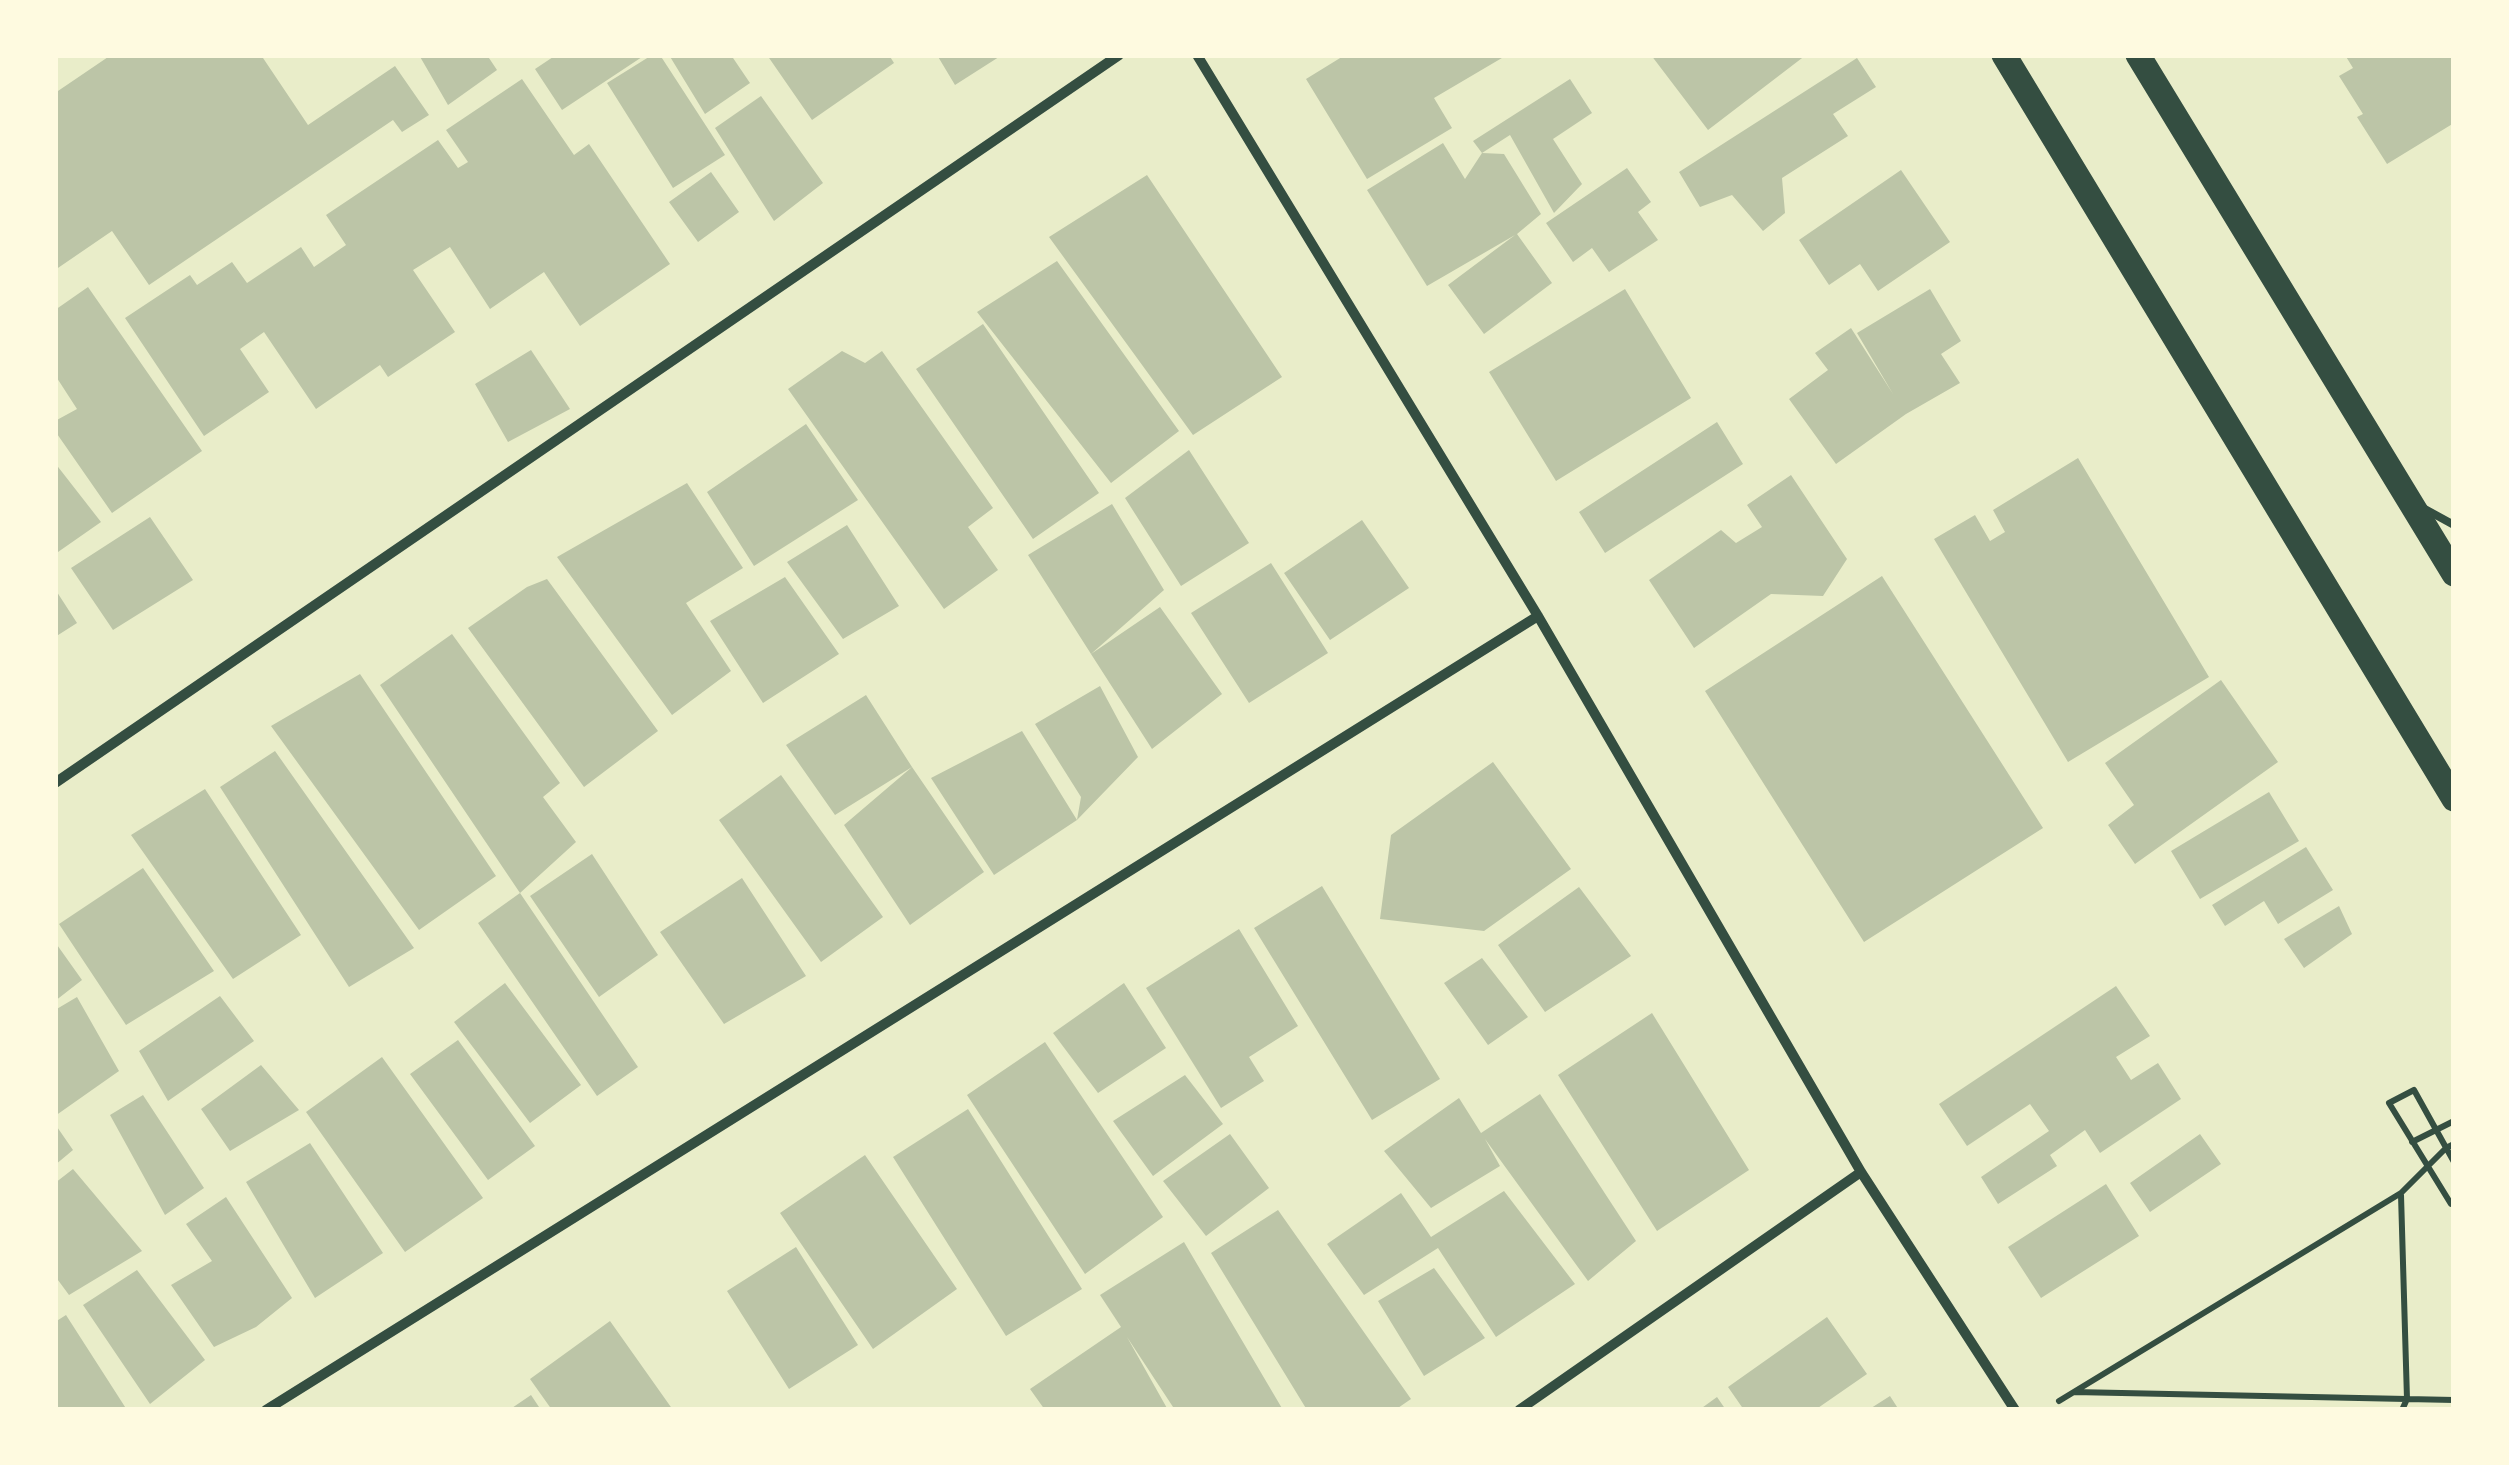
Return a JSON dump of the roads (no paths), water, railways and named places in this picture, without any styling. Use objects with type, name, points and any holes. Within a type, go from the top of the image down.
[{"type":"main road","points":[[2004,55],[2454,799]]},
{"type":"main road","points":[[2138,55],[2454,574]]},
{"type":"street","points":[[55,783],[1119,55]]},
{"type":"street","points":[[1197,55],[1538,616],[1861,1172],[2015,1410]]},
{"type":"street","points":[[266,1410],[1538,616]]},
{"type":"street","points":[[1519,1410],[1861,1172]]},
{"type":"lane","points":[[2408,499],[2454,525]]}]
